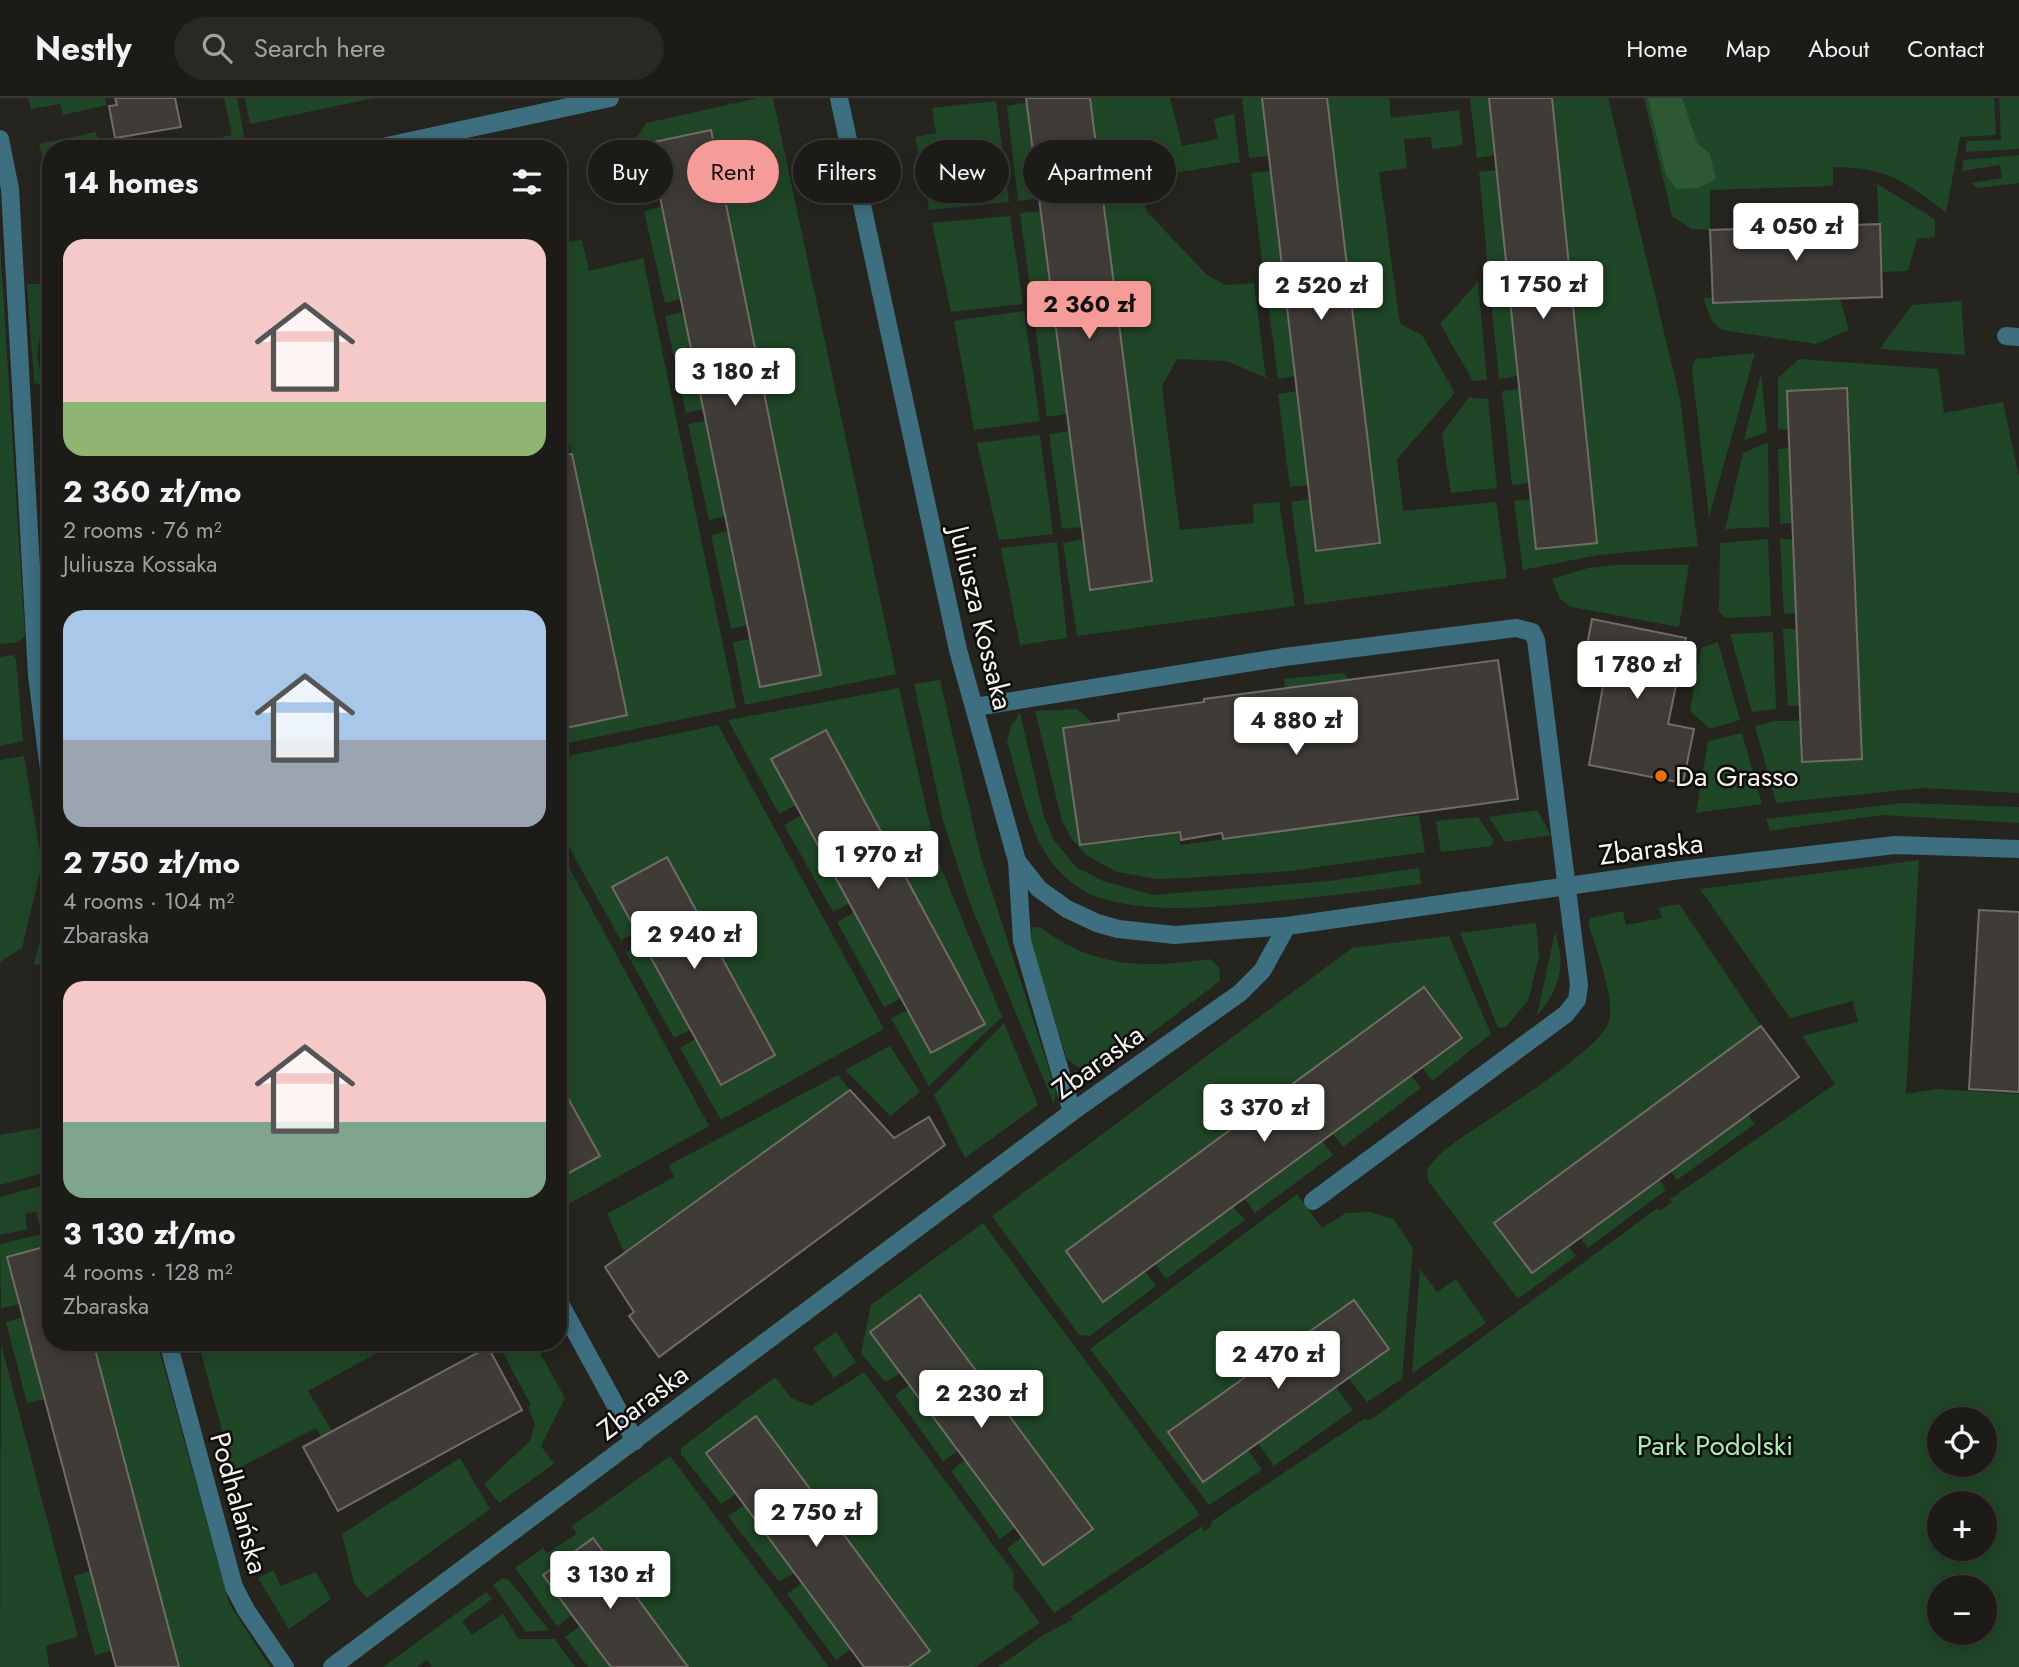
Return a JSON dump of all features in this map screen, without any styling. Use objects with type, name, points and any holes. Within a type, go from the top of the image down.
[{"type":"street","points":[[415,140],[610,98]]},
{"type":"street","name":"Juliusza Kossaka","points":[[839,98],[958,650],[1017,861],[1039,889],[1067,909],[1118,929],[1175,935],[1287,926]]},
{"type":"street","points":[[0,139],[10,189],[42,645]]},
{"type":"street","points":[[975,707],[1284,657],[1526,629],[1532,632],[1536,640],[1567,887],[1578,985],[1577,1000],[1566,1014],[1313,1200]]},
{"type":"street","name":"Zbaraska","points":[[332,1667],[1072,1112],[1240,993],[1262,971],[1287,926],[1895,845],[2019,849]]},
{"type":"street","points":[[1017,861],[1022,941],[1072,1112]]},
{"type":"street","points":[[567,1316],[635,1441]]},
{"type":"street","name":"Podhalańska","points":[[170,1351],[234,1587],[246,1610],[285,1667]]},
{"type":"green space","points":[[28,98],[105,98],[107,105],[63,115],[60,104],[31,109]]},
{"type":"green space","points":[[224,98],[237,98],[244,136],[242,140],[211,140],[232,135]]},
{"type":"green space","points":[[245,98],[374,98],[250,124]]},
{"type":"green space","points":[[759,98],[773,98],[793,192],[793,203],[795,203],[896,674],[745,705],[733,642],[750,639],[760,687],[821,674],[726,203],[779,203],[779,140],[713,140],[711,131],[664,140],[635,140],[646,123]]},
{"type":"green space","points":[[1090,98],[1170,98],[1182,146],[1218,139],[1214,119],[1234,114],[1240,162],[1176,173],[1176,140],[1095,140]]},
{"type":"green space","points":[[1242,98],[1262,98],[1269,156],[1249,158]]},
{"type":"green space","points":[[1327,98],[1389,98],[1391,118],[1459,110],[1463,145],[1432,149],[1431,137],[1404,139],[1407,168],[1379,172],[1400,324],[1422,335],[1455,393],[1397,459],[1403,511],[1496,502],[1507,578],[1305,605],[1291,502],[1310,499],[1317,550],[1380,543]]},
{"type":"green space","points":[[1470,98],[1489,98],[1495,155],[1477,158]]},
{"type":"green space","points":[[1552,98],[1608,98],[1680,399],[1698,546],[1598,555],[1523,570],[1514,501],[1530,499],[1536,549],[1597,543]]},
{"type":"green space","points":[[1644,98],[1994,98],[1996,135],[1960,137],[1946,212],[1894,178],[1867,170],[1833,167],[1833,186],[1710,190],[1710,230],[1692,229],[1672,216]]},
{"type":"green space","points":[[1648,98],[1682,98],[1697,143],[1710,154],[1716,179],[1699,188],[1677,189],[1666,176]]},
{"type":"green space","points":[[1999,98],[2019,98],[2019,149],[1965,152],[1967,141],[2001,140]]},
{"type":"green space","points":[[996,101],[1001,140],[916,140],[915,137],[936,133],[932,108]]},
{"type":"green space","points":[[1026,103],[1031,140],[1023,140],[1023,200],[1018,201],[1007,106]]},
{"type":"green space","points":[[96,132],[98,140],[58,140]]},
{"type":"green space","points":[[2019,155],[2019,183],[1977,188],[1972,183],[2002,178],[2000,165],[1962,171],[1963,160]]},
{"type":"green space","points":[[1497,170],[1507,267],[1488,268],[1479,172]]},
{"type":"green space","points":[[1271,171],[1282,266],[1263,269],[1251,173]]},
{"type":"green space","points":[[1877,184],[1935,219],[1935,237],[1917,239],[1908,271],[1881,272]]},
{"type":"green space","points":[[928,203],[999,203],[929,210]]},
{"type":"green space","points":[[1103,203],[1145,203],[1147,212],[1207,275],[1226,285],[1254,283],[1266,378],[1227,361],[1177,359],[1162,386],[1180,530],[1254,523],[1253,504],[1279,502],[1295,606],[1077,636],[1063,543],[1083,539],[1090,590],[1152,581]]},
{"type":"green space","points":[[662,207],[681,299],[665,303],[644,211]]},
{"type":"green space","points":[[1041,211],[1053,307],[1033,309],[1020,213]]},
{"type":"green space","points":[[1010,216],[1023,304],[951,312],[932,223]]},
{"type":"green space","points":[[567,237],[568,242],[582,240],[589,271],[643,258],[736,708],[567,743],[567,728],[627,715],[567,432]]},
{"type":"green space","points":[[0,242],[25,636],[18,642],[0,644]]},
{"type":"green space","points":[[1284,279],[1296,376],[1278,379],[1265,282]]},
{"type":"green space","points":[[1508,279],[1518,376],[1499,379],[1489,280]]},
{"type":"green space","points":[[1478,282],[1487,380],[1473,381],[1440,324]]},
{"type":"green space","points":[[27,284],[42,284],[42,326],[37,355],[42,385],[34,382]]},
{"type":"green space","points":[[1703,298],[1713,298],[1713,303],[1840,299],[1849,330],[1816,344],[1722,330],[1712,321]]},
{"type":"green space","points":[[1961,301],[1965,355],[1880,349],[1912,305]]},
{"type":"green space","points":[[1024,311],[1040,421],[974,430],[954,321]]},
{"type":"green space","points":[[683,312],[703,409],[686,413],[665,316]]},
{"type":"green space","points":[[1054,320],[1067,414],[1047,417],[1035,324]]},
{"type":"green space","points":[[1755,353],[1709,517],[1692,369],[1695,359]]},
{"type":"green space","points":[[1799,359],[1938,369],[1944,413],[2003,402],[2019,477],[2019,793],[1923,788],[1776,803],[1755,726],[1774,721],[1800,721],[1802,762],[1787,391],[1788,429],[1778,430],[1778,378]]},
{"type":"green space","points":[[1761,374],[1767,432],[1744,440]]},
{"type":"green space","points":[[1520,389],[1529,483],[1512,485],[1502,391]]},
{"type":"green space","points":[[1298,391],[1309,485],[1290,487],[1278,394]]},
{"type":"green space","points":[[1469,397],[1488,399],[1497,488],[1451,493],[1442,434]]},
{"type":"green space","points":[[705,421],[725,516],[709,520],[688,424]]},
{"type":"green space","points":[[1069,431],[1081,527],[1062,529],[1049,434]]},
{"type":"green space","points":[[1040,435],[1053,534],[999,540],[977,443]]},
{"type":"green space","points":[[1768,442],[1769,527],[1725,529],[1743,453]]},
{"type":"green space","points":[[1789,448],[1792,523],[1780,524],[1778,449]]},
{"type":"green space","points":[[728,531],[747,625],[731,629],[711,535]]},
{"type":"green space","points":[[1768,539],[1771,616],[1725,618],[1719,611],[1720,543]]},
{"type":"green space","points":[[1780,539],[1793,539],[1796,613],[1784,614]]},
{"type":"green space","points":[[1057,542],[1067,638],[1020,645],[1001,548]]},
{"type":"green space","points":[[1617,565],[1689,565],[1679,627],[1572,607],[1560,599],[1552,579],[1588,568]]},
{"type":"green space","points":[[1783,629],[1796,629],[1799,706],[1788,706]]},
{"type":"green space","points":[[1773,632],[1776,709],[1752,712],[1730,634]]},
{"type":"green space","points":[[1718,642],[1740,720],[1710,729],[1690,711],[1701,648]]},
{"type":"green space","points":[[13,655],[16,659],[23,741],[0,746],[0,657]]},
{"type":"green space","points":[[1343,673],[1352,681],[1317,687],[1335,824],[1419,815],[1425,852],[1290,871],[1157,879],[1117,872],[1086,855],[1072,839],[1062,821],[1035,711],[1077,709],[1093,723],[1063,728],[1080,845],[1134,809],[1140,839],[1173,833],[1174,803],[1180,845],[1293,830],[1279,730],[1291,728],[1284,679]]},
{"type":"green space","points":[[940,680],[981,858],[1056,1091],[1054,1104],[969,901],[943,820],[914,684]]},
{"type":"green space","points":[[899,688],[938,860],[1002,1017],[929,1086],[891,1018],[908,1010],[931,1053],[985,1023],[826,730],[772,759],[796,805],[779,814],[728,720]]},
{"type":"green space","points":[[1020,713],[1044,817],[1054,840],[1076,867],[1103,881],[1153,895],[1329,881],[1419,868],[1421,884],[1290,900],[1194,908],[1125,904],[1094,896],[1075,885],[1058,870],[1039,842],[1032,826],[1007,742],[1011,726]]},
{"type":"green space","points":[[718,725],[884,1029],[721,1120],[680,1048],[695,1039],[721,1085],[775,1055],[667,857],[613,887],[638,932],[621,940],[567,844],[567,756]]},
{"type":"green space","points":[[1742,733],[1762,804],[1696,813],[1708,741]]},
{"type":"green space","points":[[24,756],[42,864],[22,948],[0,962],[0,760]]},
{"type":"green space","points":[[1903,803],[2019,807],[2019,823],[1882,815],[1770,831],[1766,819]]},
{"type":"green space","points":[[1537,810],[1551,835],[1505,842],[1489,817]]},
{"type":"green space","points":[[802,815],[850,903],[833,912],[784,825]]},
{"type":"green space","points":[[1478,817],[1494,840],[1491,846],[1441,852],[1436,821]]},
{"type":"green space","name":"Park Podolski","points":[[1919,860],[1906,1094],[1936,1089],[2019,1094],[2019,1667],[998,1667],[1045,1634],[1074,1619],[1070,1617],[1203,1526],[1203,1532],[1211,1526],[1212,1521],[1364,1419],[1370,1420],[1656,1209],[1661,1210],[1673,1201],[1669,1200],[1835,1084],[1802,1036],[1858,1022],[1853,1001],[1790,1018],[1700,889]]},
{"type":"green space","points":[[567,864],[709,1126],[567,1205],[567,1174],[599,1156],[567,1097]]},
{"type":"green space","points":[[1679,904],[1761,1026],[1494,1223],[1532,1273],[1569,1247],[1576,1256],[1518,1299],[1428,1181],[1427,1169],[1447,1148],[1563,1068],[1601,1034],[1609,1021],[1609,999],[1588,922],[1591,918],[1623,911],[1626,925],[1662,918],[1659,908]]},
{"type":"green space","points":[[855,912],[901,998],[884,1007],[837,922]]},
{"type":"green space","points":[[1536,923],[1539,957],[1528,1001],[1506,1027],[1498,1028],[1460,933]]},
{"type":"green space","points":[[1034,927],[1040,927],[1081,951],[1121,962],[1163,964],[1210,959],[1219,967],[1220,981],[1100,1072],[1085,1072],[1067,1059],[1028,934]]},
{"type":"green space","points":[[1555,932],[1560,956],[1559,977],[1551,996],[1537,1016]]},
{"type":"green space","points":[[42,933],[42,964],[34,965]]},
{"type":"green space","points":[[1449,936],[1491,1034],[1432,1081],[1422,1067],[1462,1038],[1424,987],[1066,1251],[1103,1302],[1145,1271],[1156,1286],[1090,1336],[1079,1335],[992,1216],[1352,948]]},
{"type":"green space","points":[[643,943],[690,1030],[674,1038],[626,952]]},
{"type":"green space","points":[[1004,1023],[1038,1105],[965,1158],[934,1095]]},
{"type":"green space","points":[[890,1046],[920,1092],[890,1116],[845,1070]]},
{"type":"green space","points":[[838,1075],[850,1090],[624,1252],[607,1214],[674,1177],[669,1165]]},
{"type":"green space","points":[[1411,1075],[1421,1088],[1343,1147],[1332,1133]]},
{"type":"green space","points":[[1748,1115],[1755,1124],[1677,1180],[1671,1172]]},
{"type":"green space","points":[[42,1128],[42,1173],[0,1185],[0,1135]]},
{"type":"green space","points":[[1322,1141],[1333,1155],[1255,1213],[1244,1198]]},
{"type":"green space","points":[[1660,1180],[1666,1190],[1588,1248],[1580,1238]]},
{"type":"green space","points":[[42,1185],[42,1234],[36,1212],[25,1214],[27,1229],[0,1235],[0,1197]]},
{"type":"green space","points":[[1297,1194],[1322,1228],[1346,1213],[1370,1212],[1393,1219],[1413,1248],[1402,1379],[1367,1402],[1348,1378],[1389,1349],[1354,1300],[1168,1432],[1203,1482],[1248,1450],[1262,1470],[1209,1505],[1090,1349]]},
{"type":"green space","points":[[1233,1207],[1245,1220],[1166,1279],[1155,1264]]},
{"type":"green space","points":[[983,1223],[1200,1515],[1054,1613],[1007,1549],[1022,1537],[1043,1565],[1093,1528],[921,1295],[871,1332],[901,1373],[885,1382],[861,1353],[871,1305]]},
{"type":"green space","points":[[42,1234],[42,1262],[20,1304],[1,1308],[0,1244]]},
{"type":"green space","points":[[1420,1269],[1437,1292],[1456,1279],[1486,1323],[1412,1373]]},
{"type":"green space","points":[[23,1317],[45,1399],[27,1403],[6,1322]]},
{"type":"green space","points":[[836,1332],[856,1362],[834,1378],[813,1348]]},
{"type":"green space","points":[[1,1344],[78,1637],[46,1646],[49,1667],[0,1667]]},
{"type":"green space","points":[[95,1351],[159,1351],[229,1603],[270,1667],[179,1667]]},
{"type":"green space","points":[[200,1351],[373,1351],[375,1354],[308,1391],[332,1431],[321,1437],[316,1428],[233,1471]]},
{"type":"green space","points":[[502,1351],[539,1351],[565,1398],[541,1446],[554,1464],[499,1503],[484,1484],[530,1441],[535,1424],[528,1408],[531,1405]]},
{"type":"green space","points":[[864,1372],[1014,1573],[1013,1587],[1040,1623],[975,1667],[908,1667],[929,1650],[756,1416],[706,1453],[736,1494],[721,1504],[681,1454],[681,1448],[775,1377],[791,1398],[811,1406]]},
{"type":"green space","points":[[909,1385],[958,1451],[943,1461],[895,1395]]},
{"type":"green space","points":[[1336,1387],[1353,1410],[1274,1466],[1258,1443]]},
{"type":"green space","points":[[670,1456],[829,1667],[688,1667],[593,1538],[543,1574],[572,1615],[557,1626],[515,1568],[543,1548],[547,1553],[577,1534],[572,1526]]},
{"type":"green space","points":[[460,1458],[490,1509],[367,1598],[354,1583],[342,1534]]},
{"type":"green space","points":[[965,1460],[1015,1528],[1000,1539],[951,1471]]},
{"type":"green space","points":[[744,1505],[794,1573],[779,1582],[728,1516]]},
{"type":"green space","points":[[273,1570],[281,1586],[316,1572],[331,1599],[289,1629],[258,1578]]},
{"type":"green space","points":[[91,1571],[112,1651],[95,1655],[74,1576]]},
{"type":"green space","points":[[502,1578],[508,1579],[549,1630],[526,1632],[493,1585]]},
{"type":"green space","points":[[802,1583],[851,1649],[836,1660],[787,1594]]},
{"type":"green space","points":[[486,1592],[492,1599],[462,1621],[472,1635],[503,1614],[518,1639],[555,1639],[575,1667],[432,1667],[427,1660],[417,1667],[383,1667]]},
{"type":"green space","points":[[580,1626],[610,1667],[588,1667],[565,1637]]},
{"type":"building","points":[[115,98],[175,98],[181,127],[115,138],[109,106],[117,105]]},
{"type":"building","points":[[1026,98],[1090,98],[1095,140],[1031,140]]},
{"type":"building","points":[[1262,98],[1327,98],[1380,543],[1316,551]]},
{"type":"building","points":[[1489,98],[1552,98],[1597,543],[1536,549]]},
{"type":"building","points":[[711,130],[713,140],[687,140],[687,203],[726,203],[821,675],[760,687],[661,203],[673,203],[673,140],[663,140]]},
{"type":"building","points":[[1040,203],[1103,203],[1152,581],[1090,590]]},
{"type":"building","points":[[1880,224],[1882,297],[1713,303],[1710,230]]},
{"type":"building","points":[[1847,388],[1862,759],[1802,762],[1787,391]]},
{"type":"building","points":[[567,454],[572,454],[627,715],[567,728]]},
{"type":"building","points":[[1592,619],[1686,638],[1668,724],[1694,729],[1683,783],[1589,765],[1604,680],[1581,676]]},
{"type":"building","points":[[1498,660],[1518,799],[1223,839],[1222,833],[1181,840],[1180,832],[1080,845],[1063,728],[1119,720],[1118,714],[1204,702],[1204,699]]},
{"type":"building","points":[[826,730],[985,1024],[931,1053],[771,759]]},
{"type":"building","points":[[667,857],[775,1055],[721,1085],[612,887]]},
{"type":"building","points":[[1979,910],[2019,912],[2019,1092],[1969,1089]]},
{"type":"building","points":[[1424,987],[1462,1038],[1103,1302],[1066,1251]]},
{"type":"building","points":[[1761,1026],[1799,1077],[1532,1273],[1494,1223]]},
{"type":"building","points":[[850,1090],[894,1138],[929,1117],[945,1145],[659,1357],[629,1316],[634,1312],[605,1267]]},
{"type":"building","points":[[567,1096],[600,1156],[567,1174]]},
{"type":"building","points":[[42,1247],[42,1351],[95,1351],[179,1667],[116,1667],[7,1257]]},
{"type":"building","points":[[920,1295],[1093,1529],[1043,1565],[870,1332]]},
{"type":"building","points":[[1354,1300],[1389,1349],[1203,1482],[1168,1432]]},
{"type":"building","points":[[481,1351],[490,1351],[522,1410],[338,1511],[303,1447]]},
{"type":"building","points":[[756,1416],[930,1651],[908,1667],[864,1667],[706,1453]]},
{"type":"building","points":[[593,1538],[688,1667],[611,1667],[572,1615],[543,1575]]},
{"type":"place","name":"Da Grasso","points":[[1661,776]]}]
